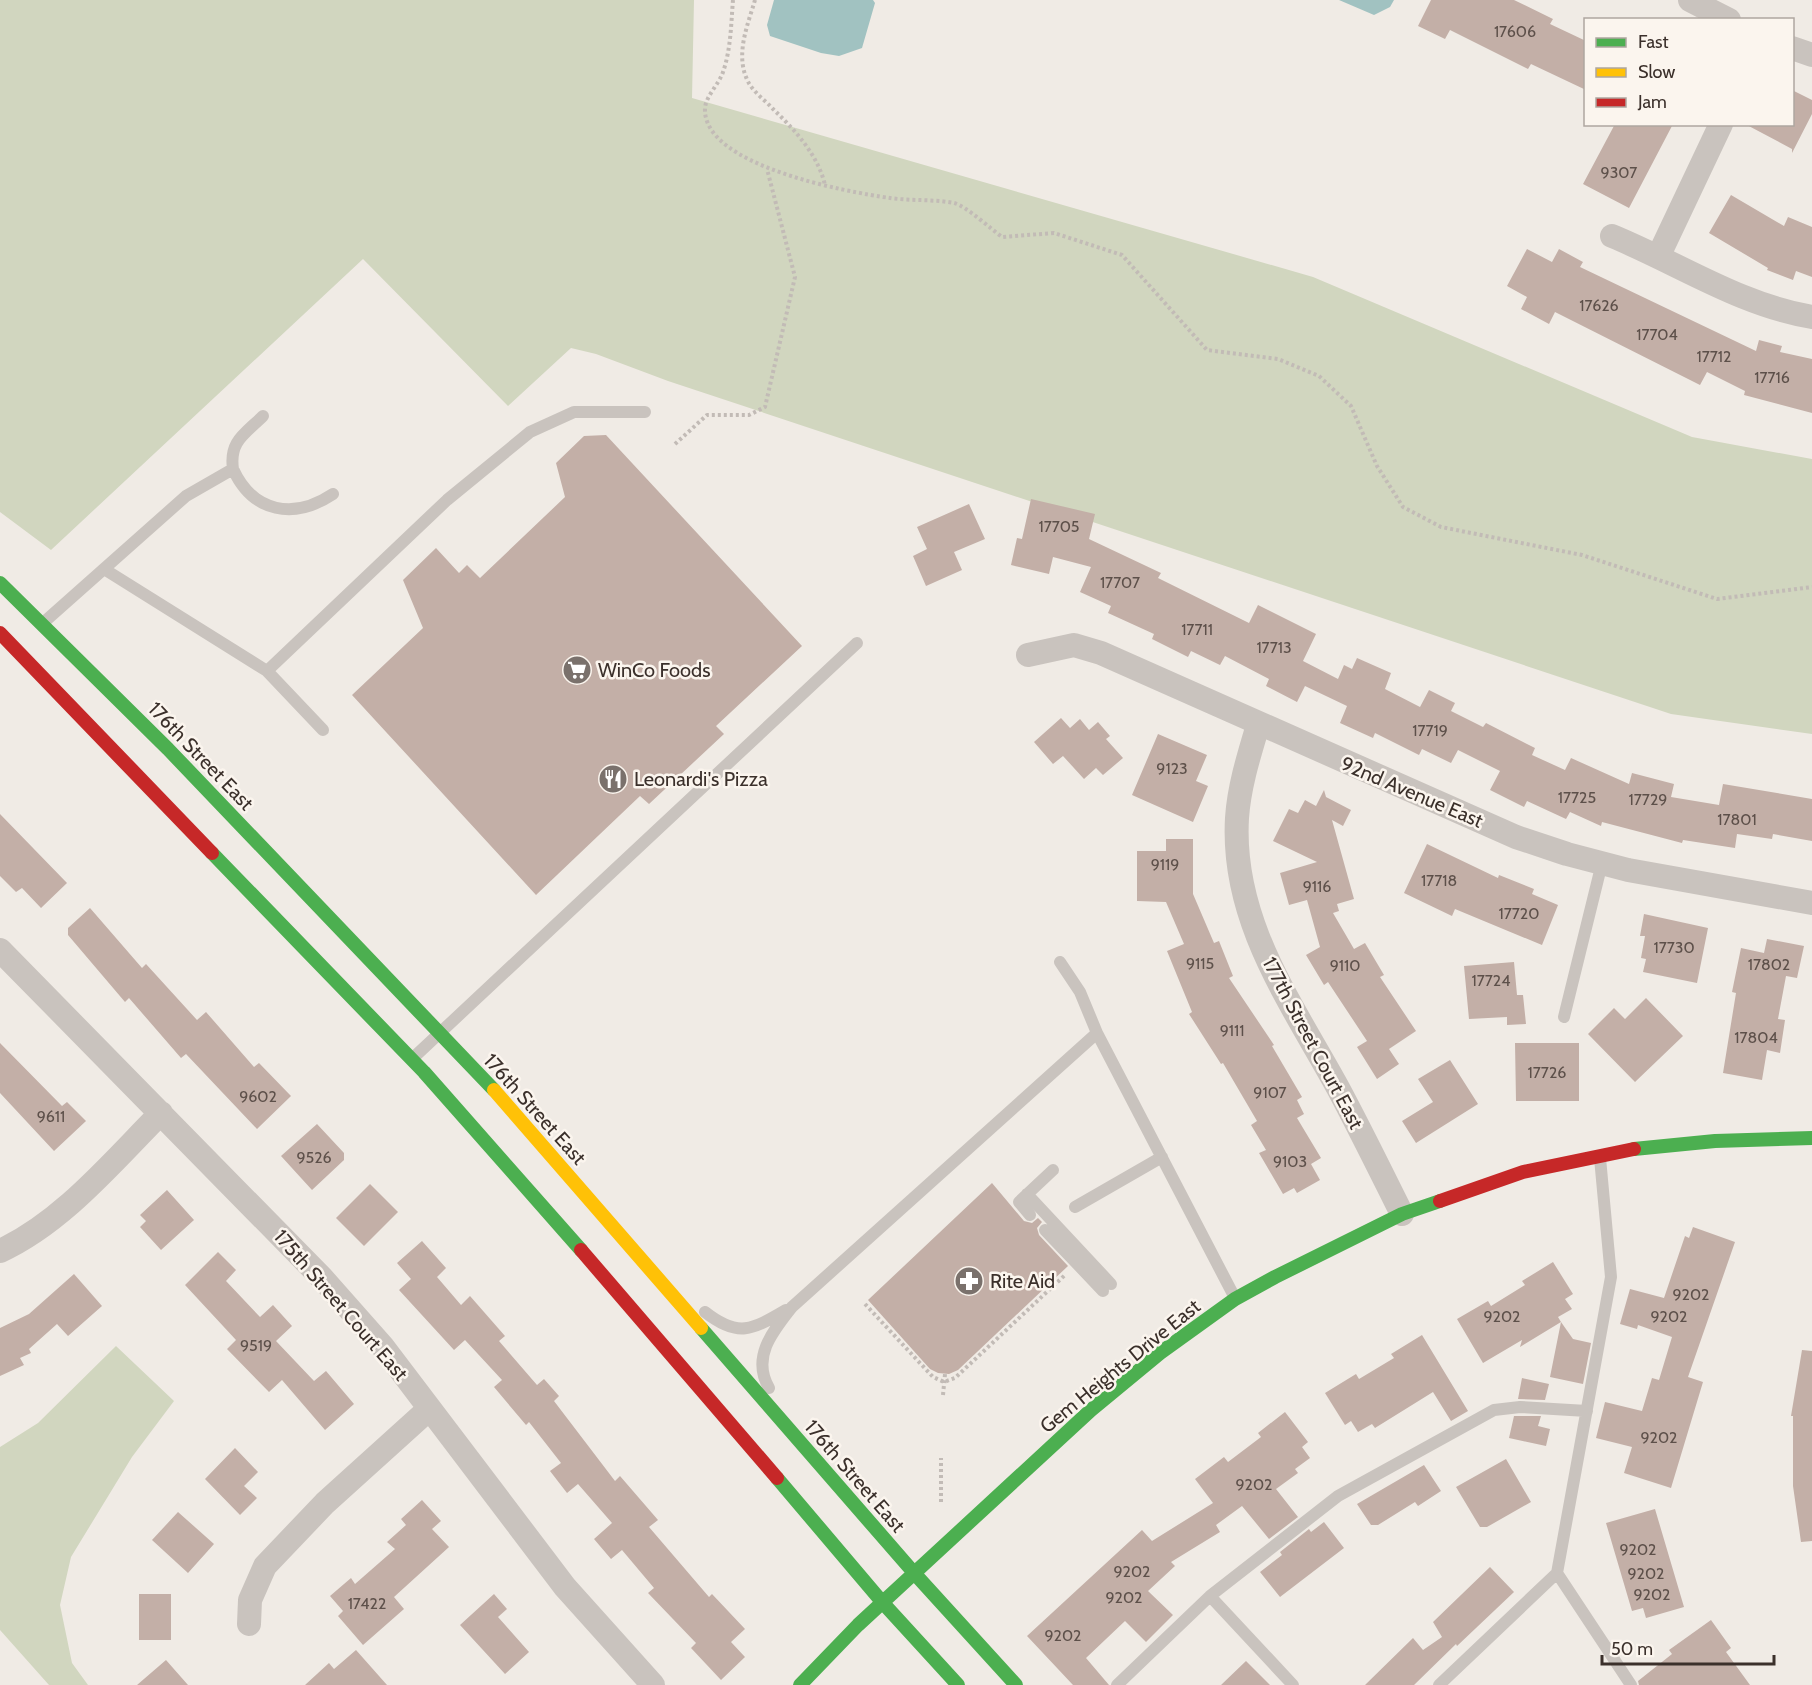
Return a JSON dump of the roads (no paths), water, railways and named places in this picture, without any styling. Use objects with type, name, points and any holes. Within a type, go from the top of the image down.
[{"type":"main road","name":"176th Street East","points":[[0,583],[168,748],[497,1093],[915,1574],[1016,1685]]},
{"type":"main road","points":[[0,633],[412,1059],[649,1327],[883,1603],[958,1685]]},
{"type":"main road","name":"Gem Heights Drive East","points":[[800,1685],[883,1603],[1091,1410],[1160,1353],[1235,1299],[1359,1233],[1402,1214],[1523,1172],[1640,1148],[1715,1141],[1812,1138]]},
{"type":"street","points":[[1690,0],[1725,18]]},
{"type":"street","points":[[1794,49],[1812,55]]},
{"type":"street","points":[[1659,255],[1720,126]]},
{"type":"street","points":[[1612,236],[1659,255],[1712,285],[1795,314],[1812,316]]},
{"type":"street","name":"92nd Avenue East","points":[[1028,655],[1074,645],[1101,653],[1258,725],[1516,837],[1602,863],[1812,903]]},
{"type":"street","name":"177th Street Court East","points":[[1258,725],[1245,771],[1237,818],[1238,858],[1243,897],[1268,964],[1337,1086],[1402,1214]]},
{"type":"street","name":"175th Street Court East","points":[[0,951],[322,1278],[383,1347],[566,1587],[652,1685]]},
{"type":"street","points":[[0,1251],[18,1243],[51,1219],[161,1113]]},
{"type":"street","points":[[249,1624],[250,1600],[265,1566],[286,1541],[429,1409]]},
{"type":"lane","points":[[267,671],[447,500],[530,432],[574,412],[645,411]]},
{"type":"lane","points":[[263,416],[234,444],[231,455],[233,469],[240,484],[252,498],[266,506],[303,507],[322,501],[333,494]]},
{"type":"lane","points":[[43,623],[186,496],[233,469]]},
{"type":"lane","points":[[104,568],[267,671],[323,730]]},
{"type":"lane","points":[[412,1059],[857,643]]},
{"type":"lane","points":[[1564,1017],[1602,863]]},
{"type":"lane","points":[[1060,962],[1080,992],[1097,1033],[1235,1299]]},
{"type":"lane","points":[[653,1273],[728,1328],[752,1328],[792,1306],[1097,1033]]},
{"type":"lane","points":[[1075,1207],[1162,1157]]},
{"type":"lane","points":[[1439,1685],[1557,1573],[1611,1277],[1600,1158]]},
{"type":"lane","points":[[1030,1215],[1019,1202],[1053,1170]]},
{"type":"lane","points":[[1027,1194],[1107,1287],[1077,1264],[1045,1230]]},
{"type":"lane","points":[[792,1306],[765,1346],[762,1372],[774,1398],[835,1482]]},
{"type":"lane","points":[[1117,1685],[1210,1596],[1338,1496],[1494,1410],[1520,1407],[1587,1411]]},
{"type":"lane","points":[[1557,1573],[1631,1685]]},
{"type":"lane","points":[[1210,1596],[1293,1685]]},
{"type":"water","points":[[774,0],[873,0],[875,3],[862,48],[839,56],[821,53],[770,36],[767,25]]},
{"type":"water","points":[[1339,0],[1394,0],[1390,7],[1374,15]]},
{"type":"place","name":"WinCo Foods","points":[[577,670]]},
{"type":"place","name":"Leonardi's Pizza","points":[[613,779]]},
{"type":"place","name":"Rite Aid","points":[[969,1281]]}]
